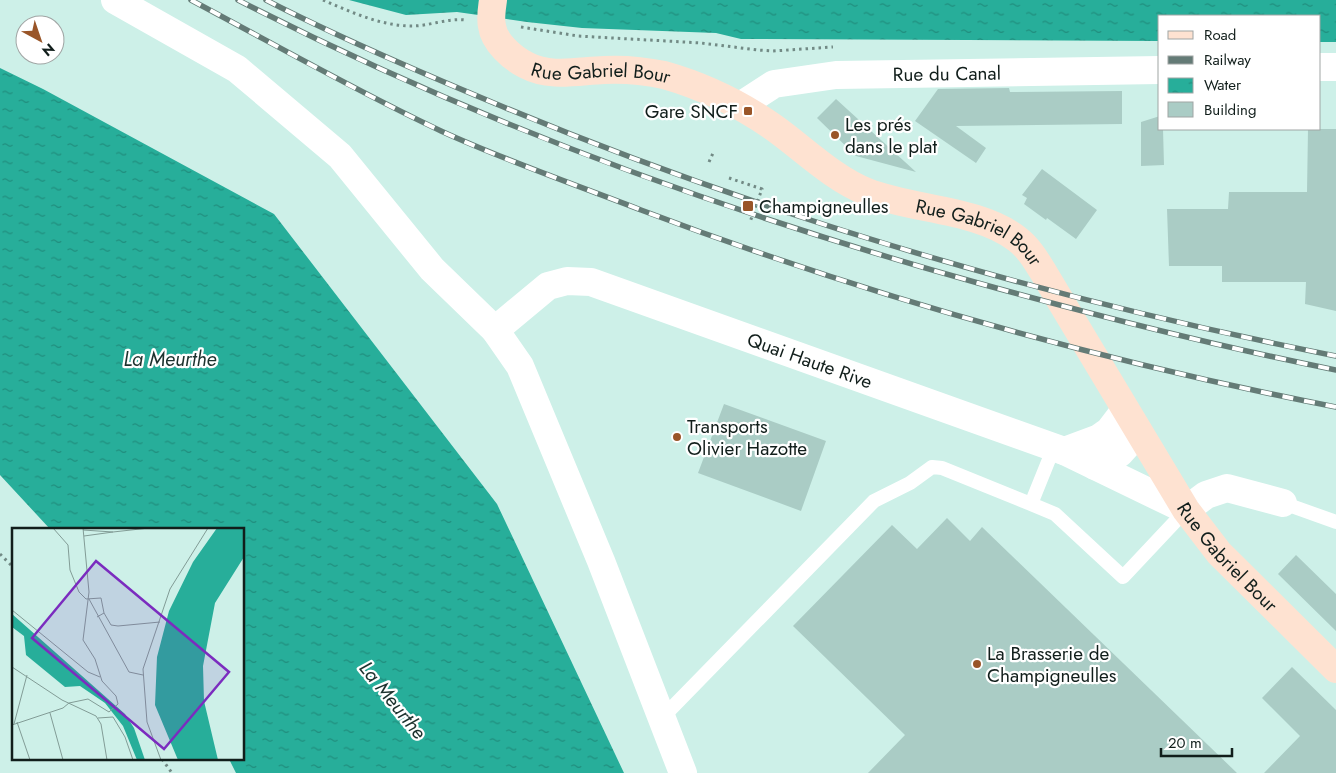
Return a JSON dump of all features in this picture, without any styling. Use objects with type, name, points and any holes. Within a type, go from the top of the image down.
[{"type":"main road","name":"Rue Gabriel Bour","points":[[493,0],[491,25],[497,39],[503,47],[524,64],[534,69],[550,73],[605,70],[651,73],[664,75],[708,90],[740,106],[774,128],[831,171],[861,189],[978,220],[994,226],[1018,240],[1032,255],[1045,275],[1124,410],[1186,510],[1219,553],[1336,669]]},
{"type":"street","points":[[115,0],[237,69],[340,156],[432,269],[495,330],[520,366],[601,561],[657,722],[683,773]]},
{"type":"street","points":[[1321,67],[1336,67]]},
{"type":"street","name":"Rue du Canal","points":[[740,106],[774,84],[836,74],[1158,70]]},
{"type":"street","name":"Quai Haute Rive","points":[[495,330],[548,286],[566,281],[591,282],[1059,449],[1186,510]]},
{"type":"street","points":[[1059,449],[1099,438],[1109,430],[1124,410]]},
{"type":"street","points":[[1095,466],[1120,453],[1138,432]]},
{"type":"street","points":[[1186,510],[1206,495],[1227,488],[1283,503]]},
{"type":"lane","points":[[1031,504],[1059,449]]},
{"type":"lane","points":[[657,722],[874,501],[910,483],[932,467],[942,468],[1055,514],[1123,577],[1186,510]]},
{"type":"lane","points":[[1283,503],[1336,522]]},
{"type":"path","points":[[323,0],[355,14],[384,23],[412,26],[461,19],[470,20]]},
{"type":"path","points":[[518,27],[578,36],[701,43],[773,51],[800,50]]},
{"type":"path","points":[[709,162],[712,153]]},
{"type":"path","points":[[729,178],[762,189],[750,222]]},
{"type":"path","points":[[0,554],[12,566]]},
{"type":"path","points":[[163,760],[172,773]]},
{"type":"water","points":[[349,0],[1336,0],[1336,42],[1321,42],[1321,15],[1158,15],[1158,41],[741,39],[716,33],[582,28],[457,12],[406,15]]},
{"type":"water","name":"La Meurthe","points":[[0,68],[43,89],[274,214],[497,504],[624,773],[236,773],[230,760],[245,760],[245,528],[49,528],[0,475]]},
{"type":"building","points":[[1009,88],[1010,92],[1122,91],[1122,124],[956,126],[986,148],[976,163],[915,121],[938,89]]},
{"type":"building","points":[[836,99],[916,172],[856,156],[817,118]]},
{"type":"building","points":[[1158,117],[1158,130],[1163,130],[1164,165],[1141,166],[1141,122]]},
{"type":"building","points":[[1336,129],[1336,311],[1305,304],[1306,282],[1222,282],[1222,266],[1169,266],[1167,209],[1228,209],[1229,192],[1307,192],[1308,130]]},
{"type":"building","points":[[1042,169],[1097,210],[1076,239],[1024,204],[1027,198],[1022,195]]},
{"type":"building","points":[[724,404],[826,441],[801,511],[698,473]]},
{"type":"building","name":"La Brasserie de Champigneulles","points":[[947,518],[970,541],[982,527],[1237,773],[868,773],[905,735],[793,626],[892,525],[917,549]]},
{"type":"building","points":[[1296,555],[1336,594],[1336,631],[1278,574]]},
{"type":"building","points":[[1292,667],[1336,710],[1336,773],[1264,773],[1300,736],[1262,698]]},
{"type":"railway","points":[[191,0],[346,84],[441,131],[515,162],[726,241],[897,298],[1071,347],[1247,389],[1336,407]]},
{"type":"railway","points":[[238,0],[327,44],[509,124],[601,160],[788,226],[978,283],[1067,307],[1201,341],[1336,370]]},
{"type":"railway","points":[[266,0],[379,54],[494,103],[596,144],[803,218],[1014,281],[1228,333],[1336,356]]},
{"type":"place","name":"Gare SNCF","points":[[748,111]]},
{"type":"place","name":"Les prés dans le plat","points":[[835,135]]},
{"type":"place","name":"Champigneulles","points":[[748,206]]},
{"type":"place","name":"Transports Olivier Hazotte","points":[[677,437]]},
{"type":"place","name":"La Brasserie de Champigneulles","points":[[977,664]]}]
